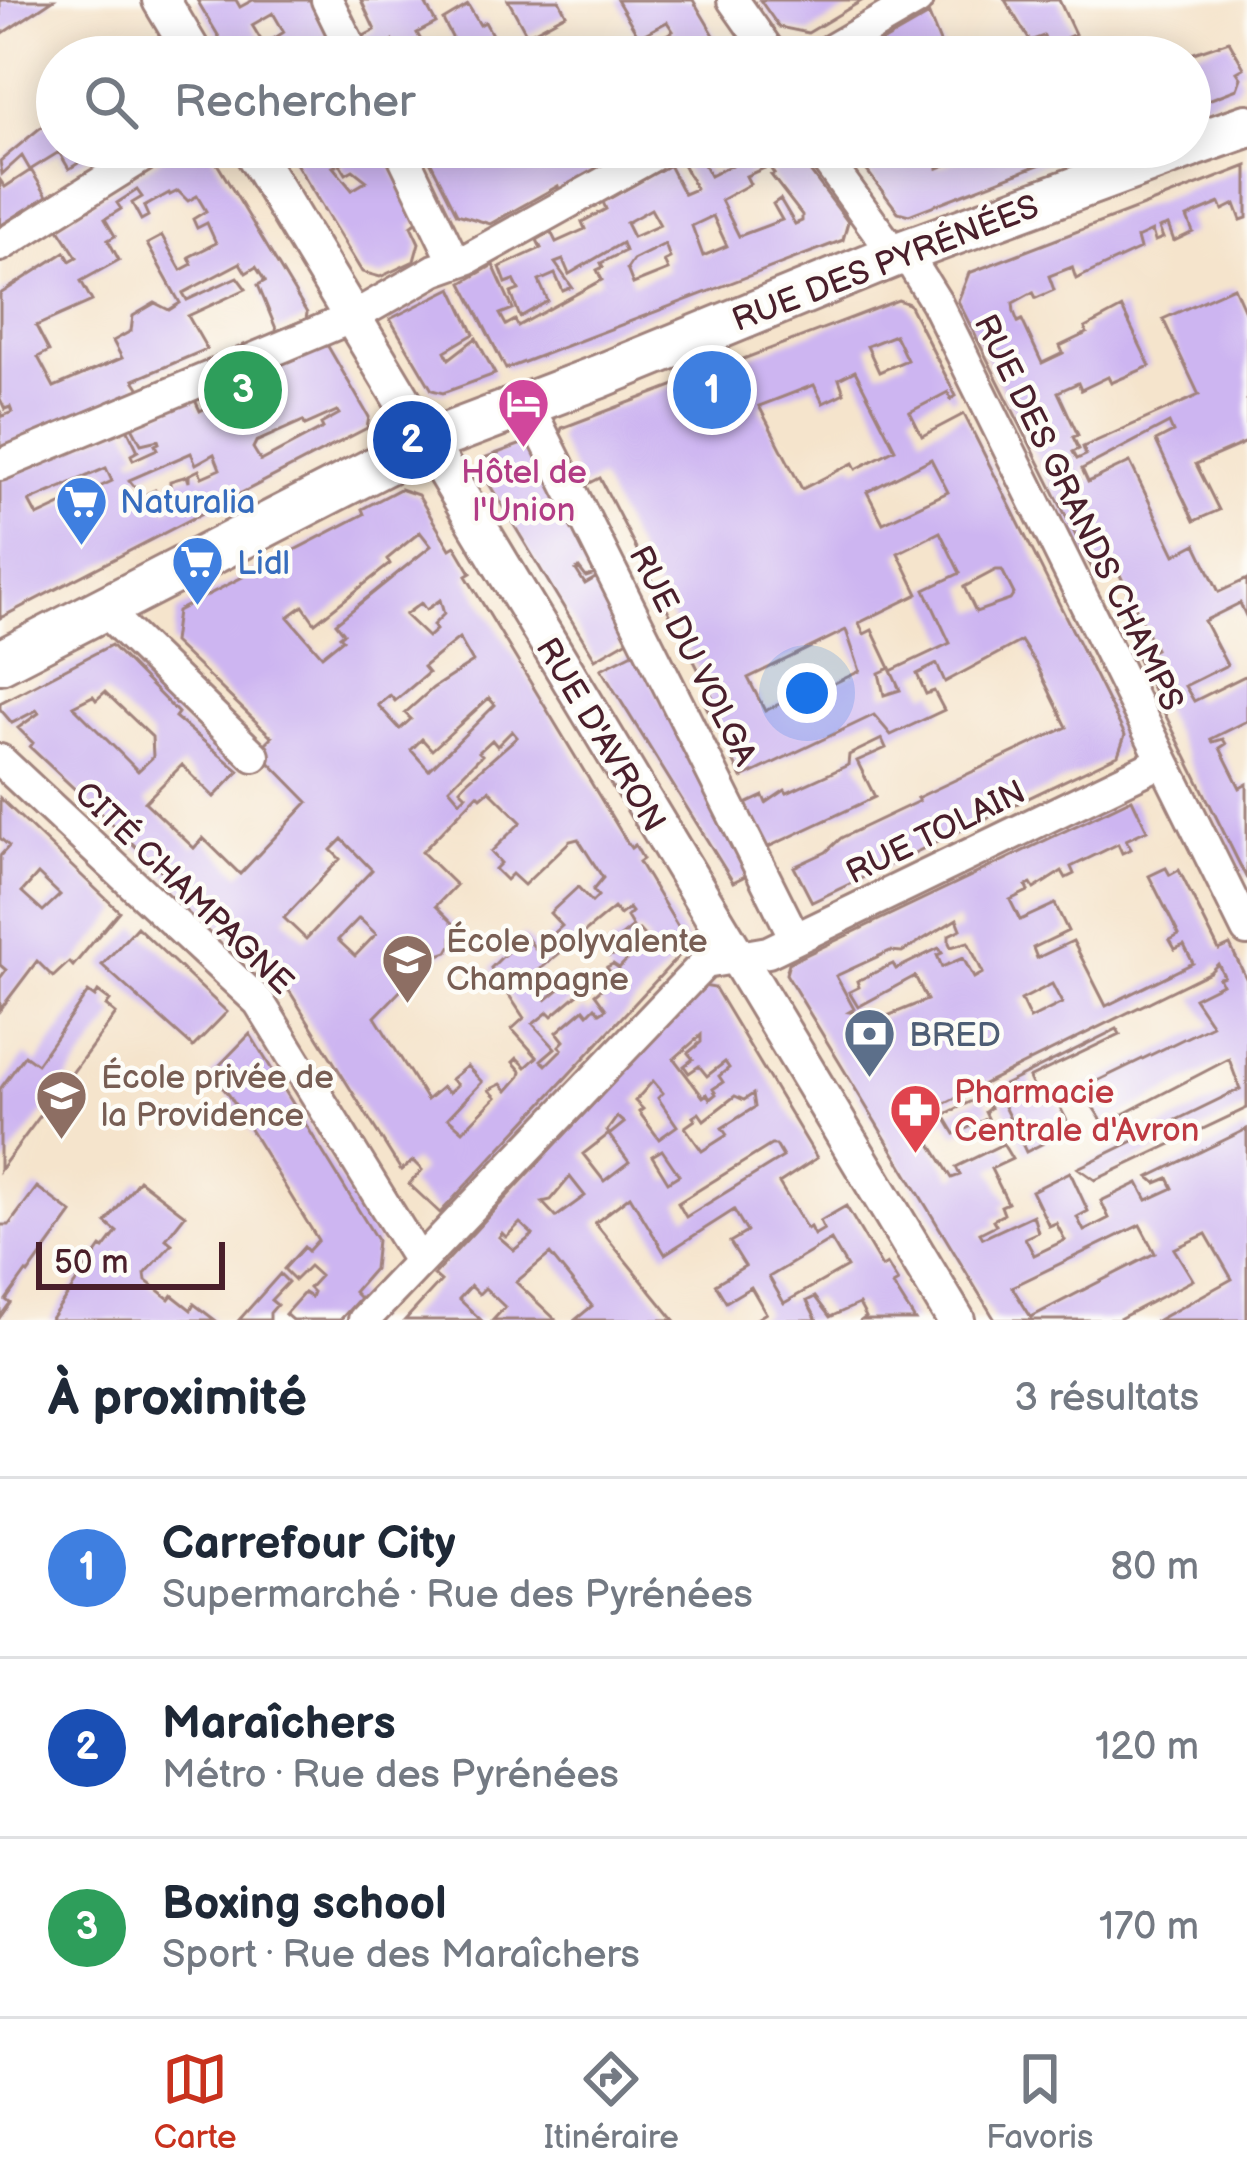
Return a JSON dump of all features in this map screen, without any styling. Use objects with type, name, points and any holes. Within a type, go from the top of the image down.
[{"type":"main road","name":"RUE DES PYRÉNÉES","points":[[1211,139],[1247,126]]},
{"type":"main road","name":"RUE DES PYRÉNÉES","points":[[0,662],[427,442],[896,255],[1132,168]]},
{"type":"street","points":[[160,0],[182,36]]},
{"type":"street","points":[[327,0],[345,36]]},
{"type":"street","points":[[733,0],[758,36]]},
{"type":"street","points":[[855,36],[917,0]]},
{"type":"street","points":[[0,246],[124,168]]},
{"type":"street","name":"RUE D'AVRON","points":[[263,168],[956,1320]]},
{"type":"street","points":[[409,168],[455,263]]},
{"type":"street","points":[[0,464],[353,317],[629,168]]},
{"type":"street","name":"RUE DES GRANDS CHAMPS","points":[[832,168],[896,255],[913,265],[936,302],[1247,930]]},
{"type":"street","name":"RUE DU VOLGA","points":[[528,405],[795,938]]},
{"type":"street","points":[[102,608],[254,756]]},
{"type":"street","name":"CITÉ CHAMPAGNE","points":[[0,760],[259,1002],[419,1261]]},
{"type":"street","name":"RUE TOLAIN","points":[[364,1320],[705,963],[767,952],[1163,760]]},
{"type":"building","points":[[0,0],[53,0],[0,35]]},
{"type":"building","points":[[197,0],[236,0],[240,7],[253,0],[310,0],[328,36],[278,36],[284,32],[273,13],[252,25],[259,36],[218,36]]},
{"type":"building","points":[[361,0],[420,0],[436,23],[419,36],[364,36],[375,30]]},
{"type":"building","points":[[508,0],[559,0],[566,14],[527,35]]},
{"type":"building","points":[[617,0],[693,0],[714,36],[667,36],[673,31],[667,22],[638,36]]},
{"type":"building","points":[[760,0],[863,0],[808,33],[779,27]]},
{"type":"building","points":[[1005,0],[1059,0],[1075,34],[1027,36]]},
{"type":"building","points":[[468,5],[480,25],[485,22],[493,36],[451,36],[443,20]]},
{"type":"building","points":[[929,15],[938,36],[893,36]]},
{"type":"building","points":[[1229,41],[1244,68],[1237,72],[1241,78],[1237,89],[1211,99],[1211,47]]},
{"type":"building","points":[[36,131],[36,166],[30,170],[22,156],[2,174],[0,161]]},
{"type":"building","points":[[1247,166],[1247,218],[1241,220],[1235,204],[1223,210],[1220,203],[1187,217],[1193,232],[1174,241],[1168,225],[1159,228],[1163,238],[1155,241],[1152,231],[1137,238],[1140,249],[1076,279],[1072,267],[1049,276],[1054,290],[1036,298],[1033,292],[1013,303],[1018,322],[1022,320],[1042,363],[1063,353],[1060,346],[1087,333],[1085,328],[1122,308],[1150,366],[1111,383],[1108,377],[1081,390],[1078,383],[1058,392],[1078,435],[1073,437],[1079,449],[1073,452],[1077,459],[1086,455],[1083,447],[1199,395],[1163,319],[1234,287],[1247,316],[1247,442],[1196,464],[1219,510],[1194,521],[1156,441],[1173,432],[1169,423],[1082,469],[1088,482],[1130,462],[1175,555],[1196,544],[1219,592],[1247,579],[1247,618],[1240,603],[1204,621],[1227,665],[1185,686],[1194,701],[1247,675],[1247,721],[1211,739],[1223,739],[1226,744],[1220,748],[1240,788],[1247,784],[1247,879],[1137,658],[1155,649],[1113,560],[1093,570],[958,301],[969,273]]},
{"type":"building","points":[[147,168],[220,168],[307,313],[306,319],[277,331],[258,285],[265,281],[256,267],[246,273],[240,263],[183,293],[187,300],[237,277],[246,289],[188,316],[207,349],[134,380],[140,389],[0,448],[0,411],[3,416],[12,412],[0,399],[0,294],[65,252],[70,261],[77,257],[57,226]],"holes":[[[137,190],[142,197],[132,203],[141,220],[148,216],[144,207],[169,193],[178,191],[188,201],[197,196],[206,211],[193,219],[197,228],[207,223],[216,243],[189,257],[192,264],[181,270],[162,236],[147,244],[180,303],[169,310],[155,303],[133,316],[131,331],[113,341],[122,358],[54,387],[38,357],[49,351],[36,326],[92,301],[81,281],[119,260],[108,240],[115,236],[105,219],[121,209],[117,203]]]},
{"type":"building","points":[[299,168],[334,168],[352,190],[367,181],[353,170],[346,174],[342,168],[393,168],[419,220],[411,226],[419,243],[414,261],[380,277],[362,272]]},
{"type":"building","points":[[434,168],[597,170],[490,224],[457,214]]},
{"type":"building","points":[[664,168],[671,168],[684,194],[696,189],[685,168],[706,168],[710,176],[726,168],[764,168],[746,176],[750,184],[721,200],[739,236],[782,220],[773,204],[780,199],[795,224],[802,221],[770,168],[808,168],[848,222],[843,240],[506,369],[462,283],[493,265],[513,309],[500,314],[506,325],[515,320],[518,326],[602,280],[597,270],[603,267],[601,263],[625,251],[622,243],[569,274],[563,260],[555,263],[572,287],[563,291],[555,274],[539,281],[548,301],[520,317],[511,293],[519,290],[514,280],[506,283],[500,267],[541,248],[537,240],[551,232],[556,242],[585,229],[582,222],[606,209],[603,202]],"holes":[[[651,209],[660,225],[633,237],[626,223]],[[713,216],[727,246],[703,256],[692,226]],[[665,244],[668,270],[633,284],[627,269],[633,260]]]},
{"type":"building","points":[[865,168],[1031,168],[909,215],[898,212]]},
{"type":"building","points":[[31,170],[47,196],[0,226],[0,180],[5,187]]},
{"type":"building","points":[[452,288],[474,334],[445,351],[449,359],[476,338],[495,374],[443,393],[432,390],[390,319]]},
{"type":"building","points":[[898,300],[909,304],[956,396],[951,399],[948,392],[910,412],[922,436],[964,414],[1125,735],[1118,755],[812,902],[794,867],[826,852],[841,838],[919,801],[917,798],[1067,727],[1037,666],[1021,641],[945,682],[937,664],[917,674],[926,694],[934,691],[944,710],[891,735],[874,715],[742,778],[703,700],[712,696],[600,478],[582,487],[558,439],[562,428]],"holes":[[[895,335],[907,360],[879,372],[867,346]],[[855,371],[895,449],[856,469],[853,463],[802,489],[759,406],[814,385],[823,403],[844,393],[839,379]],[[931,459],[948,492],[883,523],[867,492]],[[940,532],[960,573],[925,590],[950,643],[891,671],[900,690],[884,695],[879,673],[890,668],[872,630],[864,634],[859,623],[918,594],[898,553]],[[1002,570],[1014,594],[1010,600],[976,612],[964,587]],[[846,630],[860,671],[765,711],[748,678]]]},
{"type":"building","points":[[326,343],[369,417],[367,428],[0,618],[0,480],[126,426],[138,451],[131,455],[133,460],[157,449],[159,443],[141,444],[131,425],[194,398],[200,411],[274,373],[270,366]],"holes":[[[337,411],[321,424],[323,428],[261,461],[253,448],[256,442],[303,421],[305,425]],[[191,453],[196,464],[214,454],[220,469],[202,477],[199,470],[189,475],[189,482],[187,476],[170,481],[166,494],[173,507],[167,510],[155,490],[142,496],[129,480]],[[106,468],[112,481],[37,516],[29,501]]]},
{"type":"building","points":[[530,441],[595,574],[586,577],[576,570],[585,584],[597,577],[628,640],[595,659],[480,469],[484,458]]},
{"type":"building","points":[[400,489],[418,495],[450,549],[455,546],[471,573],[466,576],[627,842],[631,848],[635,845],[643,859],[639,862],[689,945],[440,1213],[409,1184],[422,1170],[413,1161],[401,1170],[290,992],[30,747],[33,743],[18,728],[37,710],[12,723],[0,709],[0,703],[111,645],[178,713],[175,717],[239,771],[214,797],[182,765],[145,802],[194,848],[203,838],[240,874],[308,802],[258,751],[272,737],[173,642],[177,611],[364,514],[362,509]],"holes":[[[420,532],[431,546],[336,623],[343,639],[322,656],[288,617],[303,606],[315,623],[390,564],[387,559]],[[440,600],[444,614],[428,637],[405,615],[421,603],[426,610]],[[459,638],[473,662],[405,713],[411,719],[400,729],[378,705],[390,695],[395,701],[428,673],[423,667]],[[105,692],[152,737],[153,757],[138,771],[73,706],[93,696],[96,700]],[[489,698],[495,705],[429,770],[411,750],[422,739],[432,750]],[[512,731],[517,737],[465,783],[460,789],[466,795],[460,801],[449,788],[492,740],[497,746]],[[489,790],[521,822],[491,852],[501,863],[495,869],[506,880],[512,874],[524,885],[570,841],[578,839],[603,878],[593,890],[598,896],[592,902],[578,887],[550,913],[562,926],[536,949],[524,935],[491,968],[524,1018],[512,1029],[537,1057],[526,1067],[517,1058],[513,1062],[520,1076],[507,1091],[501,1084],[489,1090],[496,1097],[463,1131],[448,1118],[482,1082],[467,1066],[451,1079],[457,1085],[449,1093],[442,1087],[427,1100],[375,1017],[433,957],[448,952],[459,929],[436,906],[456,885],[422,852],[478,794],[481,797]],[[342,839],[372,870],[306,939],[284,918],[340,859],[331,850]],[[614,908],[620,915],[629,908],[632,912],[627,917],[633,927],[604,951],[608,956],[618,954],[639,930],[650,942],[619,968],[607,967],[613,979],[595,994],[606,1009],[600,1013],[595,1007],[588,1014],[584,1009],[557,1032],[564,1041],[559,1046],[562,1049],[546,1065],[541,1060],[555,1048],[533,1024],[548,1012],[552,1016],[584,989],[574,977],[546,1000],[528,979]],[[359,918],[376,934],[355,956],[338,940]]]},
{"type":"building","points":[[635,652],[751,873],[733,882],[601,669]]},
{"type":"building","points":[[882,739],[886,748],[857,761],[875,797],[766,848],[746,804],[763,796],[766,803],[785,790],[848,765],[849,755]]},
{"type":"building","points":[[0,798],[119,911],[73,966],[69,962],[53,977],[37,961],[0,1010],[0,978],[6,970],[0,965],[0,856],[9,846],[0,838]],"holes":[[[38,874],[60,895],[43,911],[22,892]]]},
{"type":"building","points":[[1132,799],[1147,830],[1126,840],[1131,849],[1122,853],[1118,844],[1071,867],[1074,874],[1066,878],[1062,871],[1034,889],[1031,884],[1026,886],[1028,891],[1010,900],[1020,920],[1055,904],[1068,931],[1033,948],[1037,958],[1073,941],[1106,1006],[1193,963],[1184,945],[1175,949],[1170,940],[1179,935],[1149,876],[1166,868],[1170,875],[1179,870],[1219,950],[1230,945],[1247,980],[1247,1108],[1095,1180],[1078,1168],[1240,1089],[1229,1059],[1104,1124],[1084,1093],[1085,1087],[1212,1025],[1194,998],[1222,984],[1218,964],[1210,972],[913,1115],[919,1127],[1117,1029],[1120,1034],[1029,1078],[1041,1104],[1055,1097],[1071,1129],[1026,1152],[998,1094],[984,1100],[990,1108],[985,1112],[988,1118],[955,1134],[946,1119],[923,1131],[952,1178],[960,1175],[956,1167],[1003,1144],[1012,1159],[991,1169],[1008,1203],[1001,1206],[1004,1214],[993,1220],[996,1225],[980,1233],[983,1238],[1033,1215],[1038,1232],[1025,1238],[1034,1255],[1065,1240],[1056,1223],[1049,1226],[1032,1191],[1070,1172],[1088,1211],[1077,1217],[1084,1231],[1109,1218],[1101,1201],[1138,1183],[1147,1200],[1173,1188],[1168,1178],[1156,1183],[1149,1177],[1247,1129],[1247,1320],[1158,1320],[1232,1279],[1206,1234],[1174,1249],[1193,1280],[1117,1320],[995,1320],[786,974],[789,963]],"holes":[[[957,919],[961,929],[949,935],[949,943],[951,947],[968,942],[983,973],[974,978],[963,958],[942,967],[939,948],[857,981],[859,987],[849,992],[858,1007],[915,976],[927,1000],[870,1023],[878,1039],[865,1038],[836,976],[890,951],[902,952]],[[1052,984],[1062,1003],[1030,1019],[1021,1000]],[[1140,1225],[1155,1253],[1031,1317],[1012,1287]]]},
{"type":"building","points":[[137,927],[227,1012],[193,1047],[102,965]]},
{"type":"building","points":[[703,986],[715,988],[817,1158],[779,1183],[807,1229],[814,1235],[824,1229],[820,1221],[846,1206],[882,1267],[887,1264],[898,1282],[893,1285],[915,1320],[862,1320],[866,1317],[859,1304],[830,1317],[815,1297],[807,1301],[817,1320],[755,1320],[766,1313],[751,1287],[726,1302],[715,1284],[745,1266],[730,1242],[747,1232],[734,1210],[665,1254],[630,1196],[595,1223],[674,1320],[575,1320],[592,1306],[550,1254],[516,1282],[556,1320],[493,1320],[505,1307],[485,1288],[479,1294],[471,1286],[459,1299],[481,1320],[405,1320],[441,1281],[434,1275]],"holes":[[[701,1035],[701,1042],[688,1053],[693,1059],[684,1066],[689,1073],[699,1066],[707,1076],[725,1062],[729,1068],[719,1076],[723,1082],[713,1089],[716,1094],[703,1097],[674,1059]],[[653,1081],[677,1126],[659,1139],[639,1112],[643,1109],[635,1101]],[[753,1094],[755,1107],[722,1128],[727,1135],[702,1151],[685,1127],[699,1113],[704,1120],[735,1096],[744,1100]],[[617,1117],[624,1123],[609,1135],[629,1162],[604,1181],[583,1154],[609,1134]],[[776,1145],[783,1157],[686,1217],[678,1203]],[[662,1150],[679,1175],[668,1182],[652,1156]],[[570,1177],[585,1196],[556,1217],[542,1202],[551,1200]],[[520,1223],[533,1235],[514,1250],[499,1237],[502,1233],[506,1237]],[[831,1240],[847,1267],[784,1303],[769,1277]]]},
{"type":"building","points":[[88,992],[95,997],[98,992],[110,1001],[106,1006],[116,1014],[0,1170],[0,1089],[25,1055],[37,1064]]},
{"type":"building","points":[[250,1034],[377,1240],[374,1269],[354,1292],[360,1298],[340,1320],[292,1320],[285,1314],[304,1293],[311,1297],[309,1288],[320,1276],[309,1266],[295,1280],[284,1269],[304,1247],[308,1251],[318,1240],[229,1095],[211,1074]]},
{"type":"building","points":[[139,1180],[185,1215],[166,1239],[172,1244],[145,1274],[146,1281],[169,1299],[172,1295],[191,1310],[194,1304],[215,1320],[50,1320],[101,1247],[117,1232],[106,1223]]},
{"type":"building","points":[[37,1187],[72,1213],[6,1300],[10,1303],[0,1317],[0,1225],[9,1225]]},
{"type":"building","points":[[280,1274],[288,1282],[271,1300],[277,1305],[270,1320],[239,1320]]},
{"type":"place","name":"Boxing school","points":[[243,390]]},
{"type":"place","name":"Carrefour City","points":[[712,390]]},
{"type":"place","name":"Maraîchers","points":[[412,440]]},
{"type":"place","name":"Hôtel de l'Union","points":[[524,450]]},
{"type":"place","name":"Naturalia","points":[[81,547]]},
{"type":"place","name":"Lidl","points":[[198,608]]},
{"type":"place","name":"École polyvalente Champagne","points":[[407,1005]]},
{"type":"place","name":"BRED","points":[[870,1080]]},
{"type":"place","name":"École privée de la Providence","points":[[62,1141]]},
{"type":"place","name":"Pharmacie Centrale d'Avron","points":[[915,1156]]}]
